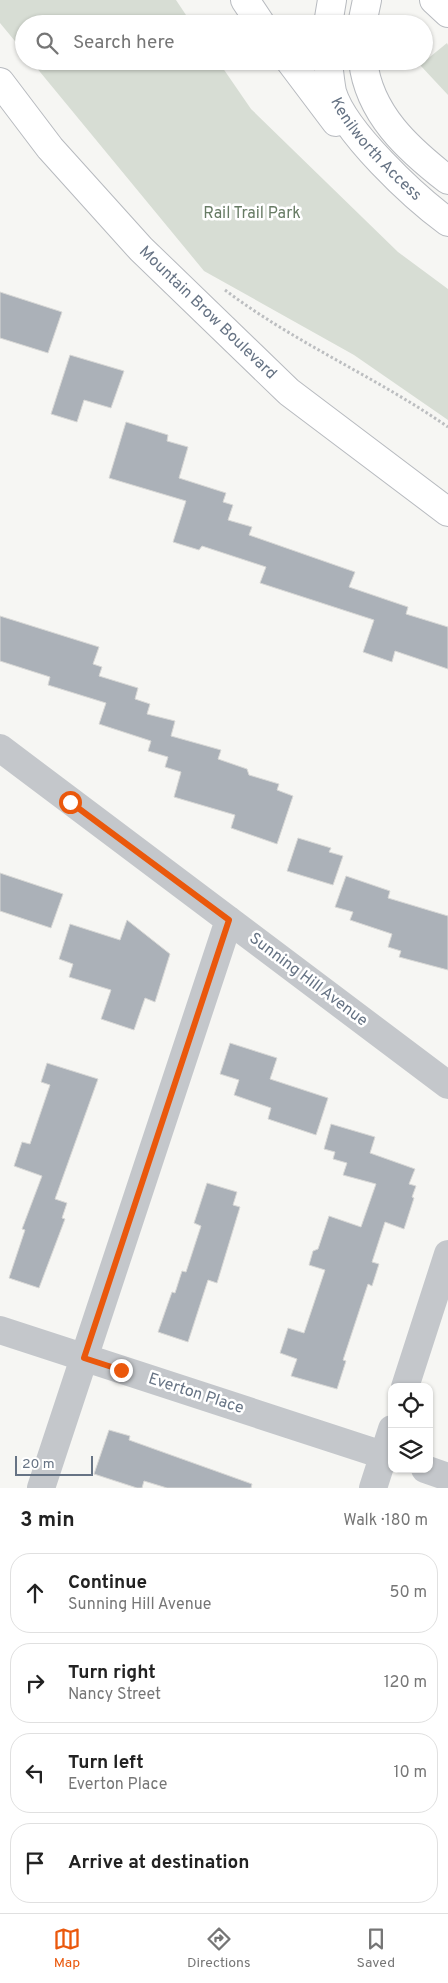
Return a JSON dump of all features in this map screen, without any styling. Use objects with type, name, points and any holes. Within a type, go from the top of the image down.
[{"type":"main road","points":[[244,0],[255,15]]},
{"type":"main road","points":[[330,15],[332,0]]},
{"type":"main road","points":[[364,15],[367,0]]},
{"type":"main road","points":[[434,0],[448,13]]},
{"type":"main road","points":[[297,70],[332,117],[377,166],[426,206]]},
{"type":"main road","name":"Kenilworth Access","points":[[329,70],[332,93],[353,130],[426,206],[448,222]]},
{"type":"main road","name":"Kenilworth Access","points":[[365,70],[370,94],[384,120],[410,148],[448,180]]},
{"type":"main road","name":"Mountain Brow Boulevard","points":[[0,82],[50,148],[141,249],[282,385],[448,512]]},
{"type":"street","name":"Sunning Hill Avenue","points":[[0,748],[448,1085]]},
{"type":"street","points":[[41,1488],[229,920]]},
{"type":"street","points":[[406,1383],[448,1254]]},
{"type":"street","name":"Everton Place","points":[[0,1330],[388,1456]]},
{"type":"street","points":[[373,1488],[388,1456]]},
{"type":"street","points":[[433,1472],[448,1477]]},
{"type":"path","points":[[223,289],[258,315],[418,406],[448,427]]},
{"type":"green space","points":[[0,0],[176,0],[186,15],[15,15],[15,41],[0,23]]},
{"type":"green space","points":[[447,43],[448,95],[425,70],[433,70],[433,54]]},
{"type":"green space","name":"Rail Trail Park","points":[[38,70],[224,70],[251,109],[398,252],[448,289],[448,420],[354,355],[204,271]]},
{"type":"building","points":[[0,292],[62,312],[48,353],[0,338]]},
{"type":"building","points":[[70,355],[124,371],[111,408],[84,400],[77,422],[51,414]]},
{"type":"building","points":[[126,422],[168,435],[167,441],[188,447],[179,478],[226,493],[223,502],[233,505],[228,520],[252,527],[249,535],[355,572],[349,587],[408,607],[406,614],[448,627],[448,669],[395,651],[392,662],[363,652],[374,620],[260,583],[266,567],[202,546],[199,550],[173,542],[186,501],[109,478]]},
{"type":"building","points":[[0,616],[99,647],[93,664],[102,667],[99,676],[138,688],[135,699],[150,704],[147,714],[175,721],[171,736],[221,750],[218,759],[247,769],[249,775],[279,784],[277,790],[293,796],[277,844],[231,828],[235,815],[174,797],[181,772],[165,767],[168,757],[148,751],[151,741],[99,724],[106,703],[48,685],[50,677],[0,661]]},
{"type":"building","points":[[298,838],[331,848],[329,852],[343,856],[333,885],[287,871]]},
{"type":"building","points":[[0,873],[63,894],[51,928],[0,911]]},
{"type":"building","points":[[346,876],[390,891],[388,898],[448,916],[448,970],[399,957],[401,951],[388,947],[392,934],[350,920],[353,912],[335,907]]},
{"type":"building","points":[[127,920],[170,954],[155,1002],[145,998],[134,1030],[101,1019],[111,990],[69,977],[73,964],[59,959],[70,924],[120,940]]},
{"type":"building","points":[[230,1043],[277,1058],[270,1079],[328,1098],[316,1135],[268,1119],[271,1108],[234,1095],[239,1080],[220,1074]]},
{"type":"building","points":[[47,1063],[98,1079],[55,1199],[67,1203],[62,1218],[65,1219],[39,1288],[9,1278],[25,1230],[22,1229],[42,1176],[14,1166],[22,1142],[30,1144],[50,1085],[41,1082]]},
{"type":"building","points":[[331,1124],[375,1137],[370,1153],[415,1169],[409,1184],[416,1186],[404,1229],[385,1222],[372,1262],[379,1264],[372,1286],[368,1284],[343,1360],[346,1361],[337,1389],[291,1376],[297,1359],[280,1353],[288,1328],[304,1333],[325,1270],[309,1265],[313,1251],[318,1249],[329,1216],[361,1227],[376,1184],[343,1175],[347,1163],[333,1159],[335,1152],[324,1149]]},
{"type":"building","points":[[207,1183],[237,1192],[233,1205],[240,1207],[217,1283],[208,1280],[188,1342],[158,1332],[172,1292],[175,1293],[182,1271],[186,1272],[201,1226],[194,1223]]},
{"type":"building","points":[[109,1430],[130,1436],[129,1440],[252,1484],[251,1488],[167,1488],[144,1481],[142,1488],[137,1488],[94,1474]]},
{"type":"route","points":[[70,802],[229,920],[148,1158],[84,1358],[121,1370]]}]
